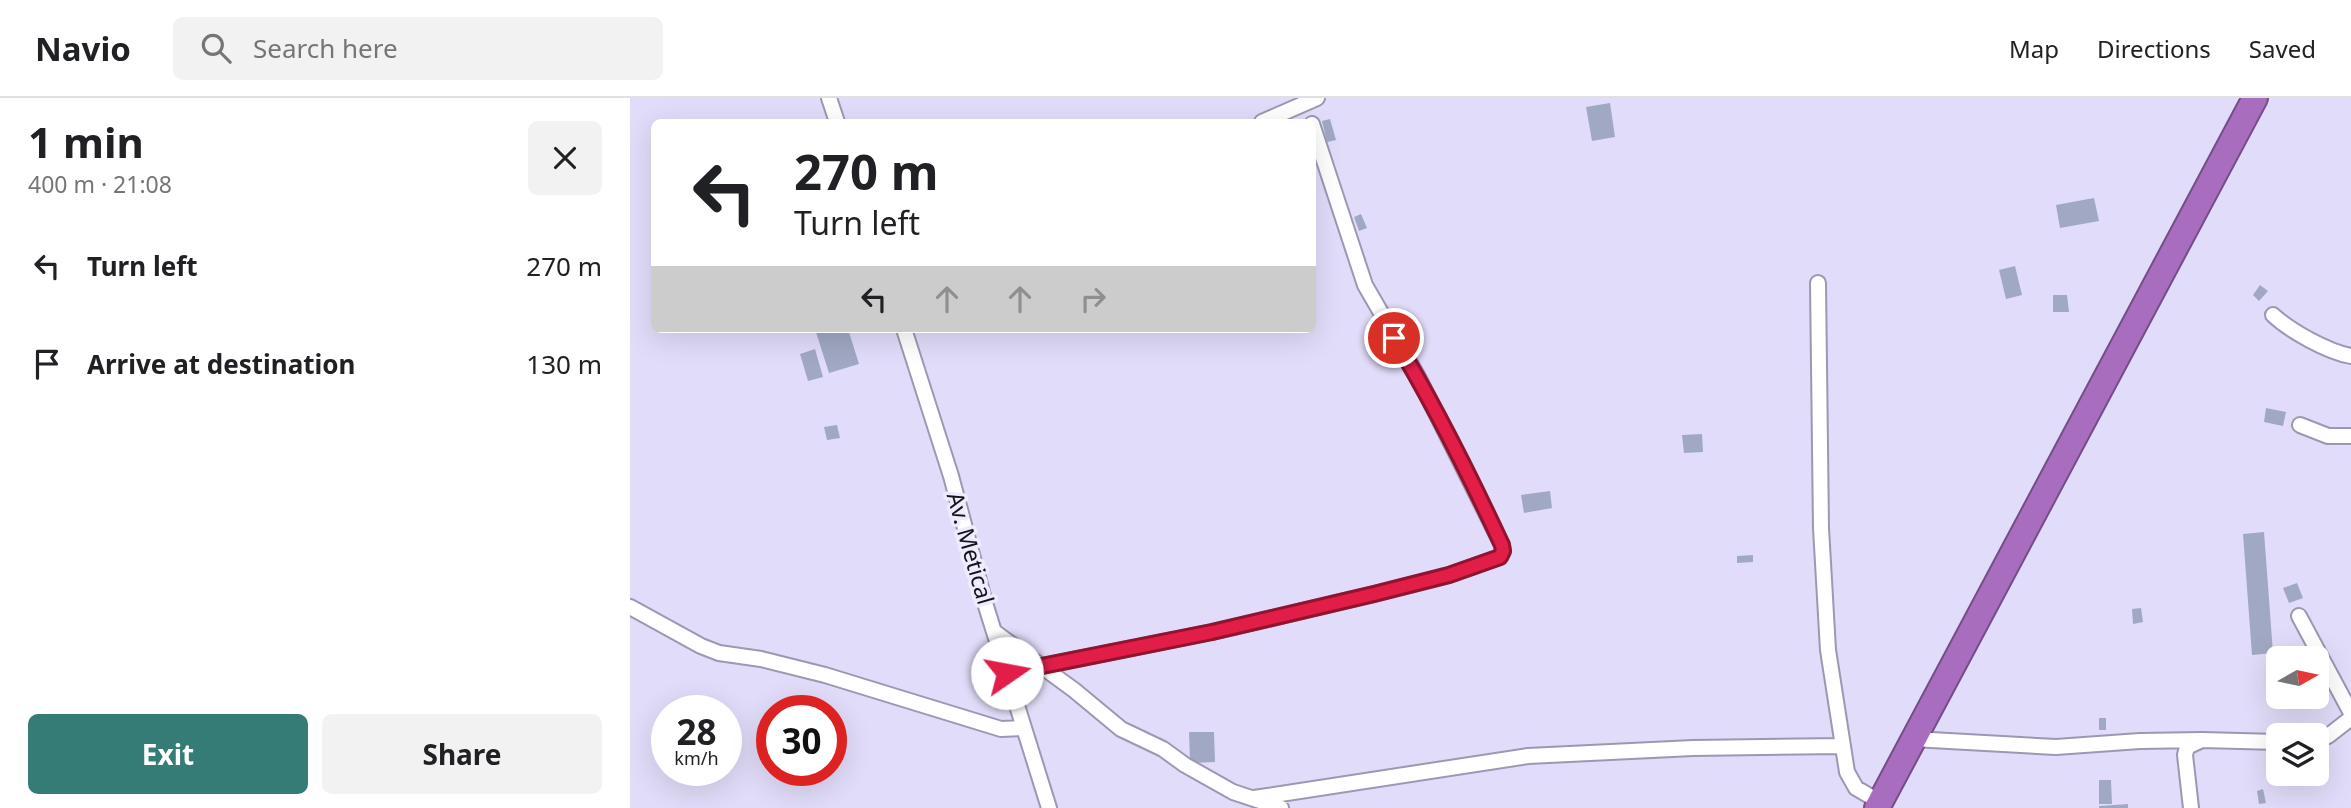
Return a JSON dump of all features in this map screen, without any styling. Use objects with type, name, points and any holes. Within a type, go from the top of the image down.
[{"type":"highway","points":[[1878,805],[2255,98]]},
{"type":"street","points":[[829,98],[836,119]]},
{"type":"street","points":[[1269,119],[1318,98]]},
{"type":"street","points":[[1303,104],[1310,119]]},
{"type":"street","points":[[1007,673],[1212,632],[1374,594],[1449,575],[1500,557],[1502,545],[1484,507],[1418,377],[1364,285],[1316,135]]},
{"type":"street","points":[[1818,282],[1821,528],[1828,650],[1842,746],[1851,781],[1878,805]]},
{"type":"street","points":[[2273,315],[2307,337],[2351,356]]},
{"type":"street","name":"Av. Metical","points":[[905,333],[951,476],[1049,808]]},
{"type":"street","points":[[2300,425],[2328,436],[2351,436]]},
{"type":"street","points":[[630,607],[719,653],[761,659],[825,676],[1001,729],[1024,729]]},
{"type":"street","points":[[2299,616],[2351,716],[2329,735]]},
{"type":"street","points":[[996,633],[1121,729],[1163,749],[1216,783],[1281,808]]},
{"type":"street","points":[[1913,739],[2056,747],[2140,741],[2266,742]]},
{"type":"street","points":[[2191,808],[2185,755],[2187,747],[2202,740]]},
{"type":"street","points":[[1254,799],[1528,757],[1693,748],[1842,746]]},
{"type":"building","points":[[1610,103],[1615,137],[1592,141],[1586,107]]},
{"type":"building","points":[[1330,119],[1336,140],[1327,142],[1322,121]]},
{"type":"building","points":[[2094,198],[2099,221],[2060,228],[2056,205]]},
{"type":"building","points":[[1361,214],[1367,228],[1359,231],[1354,217]]},
{"type":"building","points":[[2015,266],[2022,295],[2006,299],[1999,270]]},
{"type":"building","points":[[2260,285],[2268,291],[2259,301],[2253,295]]},
{"type":"building","points":[[2053,295],[2067,295],[2069,312],[2053,312]]},
{"type":"building","points":[[816,333],[849,333],[859,364],[829,373]]},
{"type":"building","points":[[815,349],[823,377],[808,381],[800,354]]},
{"type":"building","points":[[2266,408],[2286,412],[2283,426],[2264,422]]},
{"type":"building","points":[[837,425],[840,438],[827,440],[824,427]]},
{"type":"building","points":[[1702,434],[1703,452],[1684,453],[1682,435]]},
{"type":"building","points":[[1550,491],[1552,508],[1524,513],[1521,495]]},
{"type":"building","points":[[2264,532],[2272,646],[2266,646],[2266,654],[2252,655],[2243,534]]},
{"type":"building","points":[[1753,555],[1753,562],[1737,563],[1737,556]]},
{"type":"building","points":[[2297,583],[2303,598],[2289,603],[2283,588]]},
{"type":"building","points":[[2141,608],[2143,622],[2133,624],[2132,609]]},
{"type":"building","points":[[2099,718],[2106,718],[2106,730],[2099,730]]},
{"type":"building","points":[[1189,732],[1214,732],[1215,762],[1190,763]]},
{"type":"building","points":[[2099,780],[2111,780],[2112,804],[2099,804]]},
{"type":"building","points":[[2263,789],[2266,803],[2259,804],[2257,791]]},
{"type":"building","points":[[2128,804],[2128,808],[2099,808],[2099,806]]},
{"type":"route","points":[[1007,673],[1212,632],[1374,594],[1449,575],[1500,557],[1502,545],[1484,507],[1418,377],[1394,338]]}]
